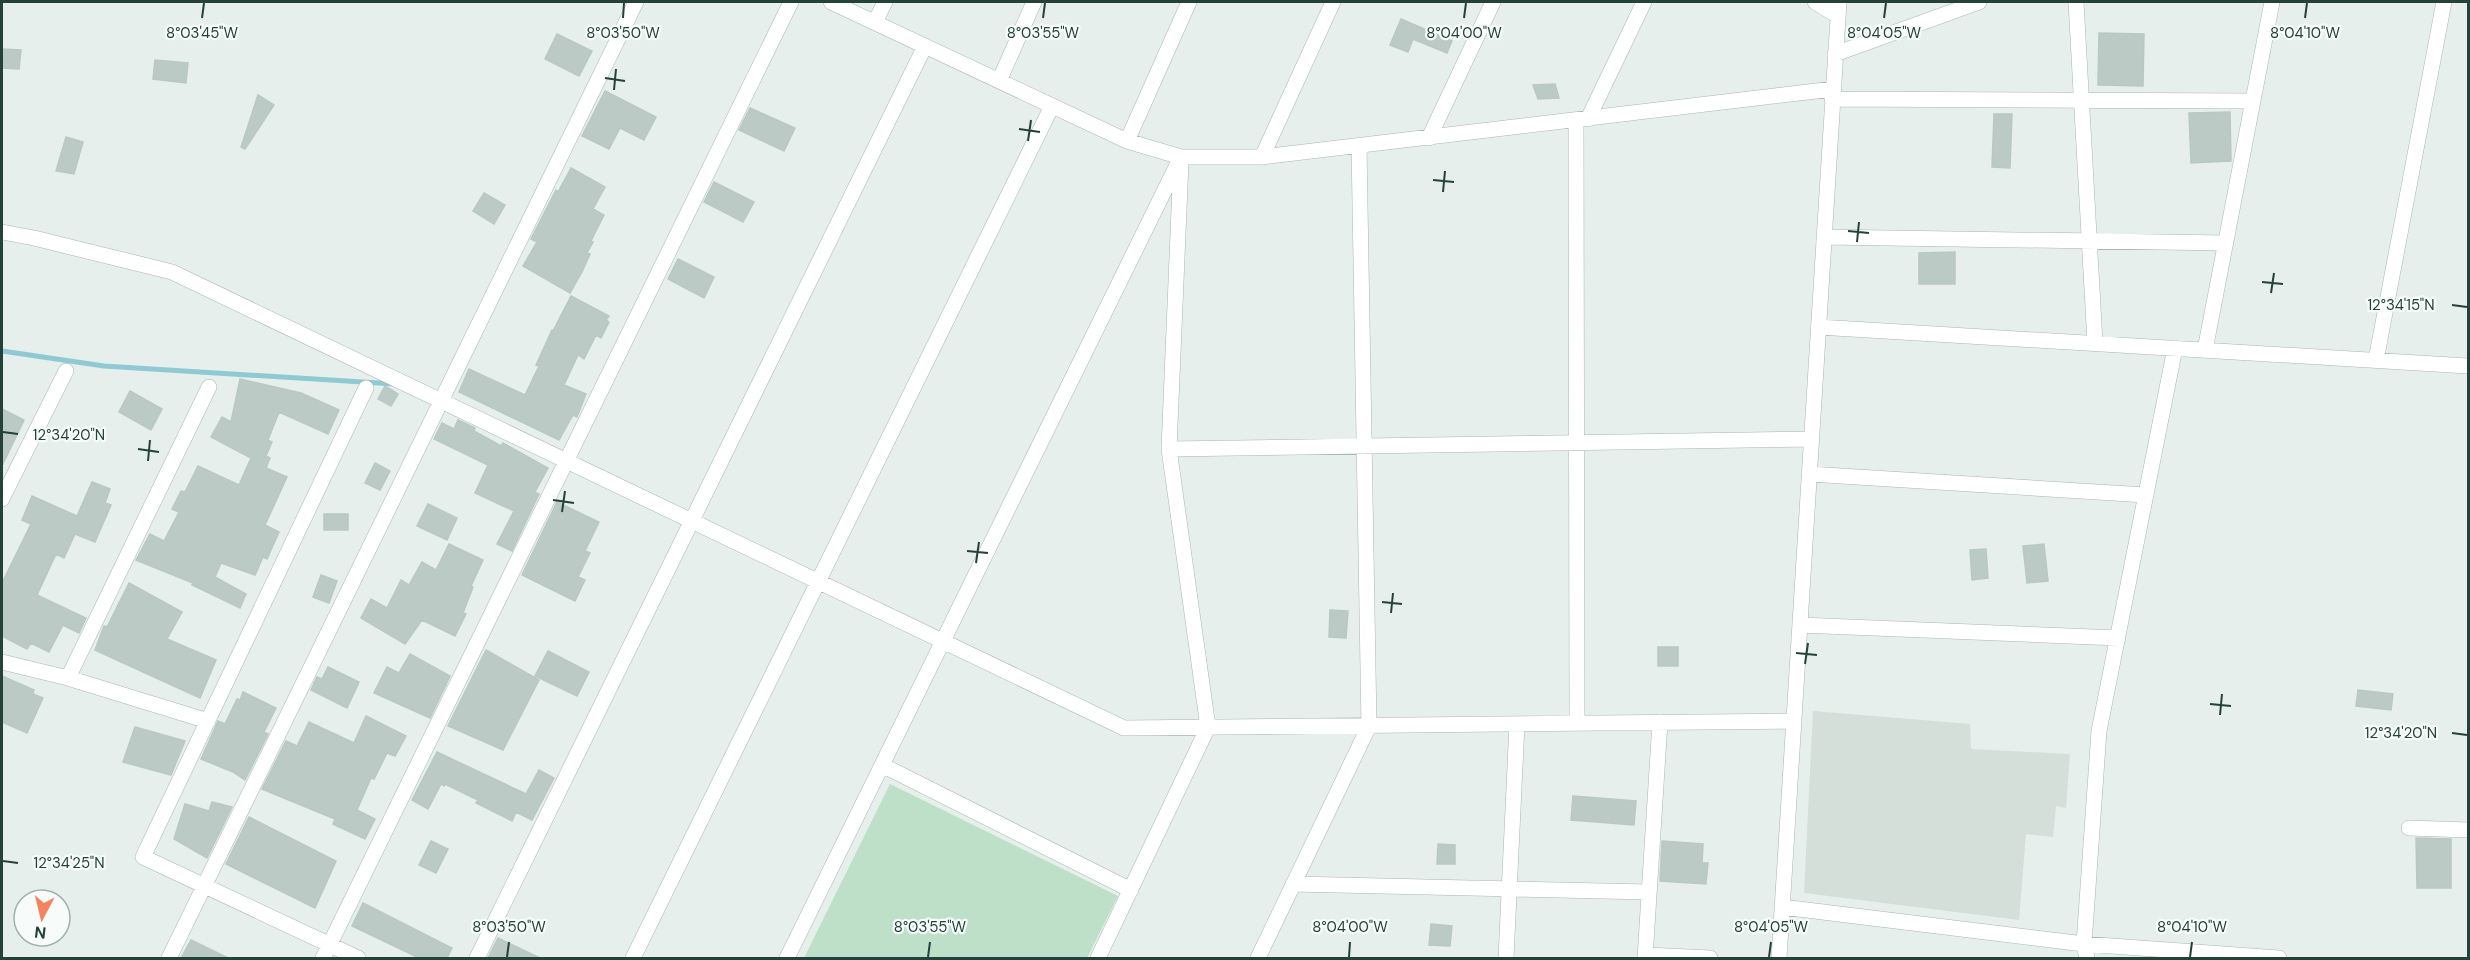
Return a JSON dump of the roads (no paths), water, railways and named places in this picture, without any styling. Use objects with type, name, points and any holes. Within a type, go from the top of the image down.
[{"type":"street","points":[[169,958],[636,2]]},
{"type":"street","points":[[326,952],[791,2]]},
{"type":"street","points":[[831,2],[1127,141],[1181,156],[1262,157],[1833,94],[2082,101],[2253,101]]},
{"type":"street","points":[[875,22],[885,2]]},
{"type":"street","points":[[999,81],[1034,2]]},
{"type":"street","points":[[1127,141],[1190,2]]},
{"type":"street","points":[[1262,157],[1333,2]]},
{"type":"street","points":[[1429,138],[1493,2]]},
{"type":"street","points":[[1577,723],[1577,442],[1582,120],[1644,2]]},
{"type":"street","points":[[1779,958],[1838,9],[1815,2]]},
{"type":"street","points":[[1835,54],[1979,2]]},
{"type":"street","points":[[2076,2],[2096,343]]},
{"type":"street","points":[[2205,350],[2272,2]]},
{"type":"street","points":[[2376,360],[2444,2]]},
{"type":"street","points":[[477,958],[925,46]]},
{"type":"street","points":[[633,958],[1052,106]]},
{"type":"street","points":[[1258,958],[1369,726],[1359,146]]},
{"type":"street","points":[[1098,958],[1209,727],[1169,449],[1181,156]]},
{"type":"street","points":[[787,958],[1181,156]]},
{"type":"street","points":[[2,232],[172,272],[1124,728],[1794,721]]},
{"type":"street","points":[[1824,237],[2226,243]]},
{"type":"street","points":[[1818,327],[2469,366]]},
{"type":"street","points":[[2086,952],[2099,731],[2175,348]]},
{"type":"street","points":[[2,499],[66,371]]},
{"type":"street","points":[[68,678],[209,387]]},
{"type":"street","points":[[358,958],[326,952],[204,886],[143,857],[366,388]]},
{"type":"street","points":[[1169,449],[1811,439]]},
{"type":"street","points":[[1809,474],[2146,495]]},
{"type":"street","points":[[1800,625],[2118,638]]},
{"type":"street","points":[[2,662],[68,678],[208,721]]},
{"type":"street","points":[[1660,722],[1646,957],[1710,958]]},
{"type":"street","points":[[1506,958],[1517,724]]},
{"type":"street","points":[[882,765],[1131,890]]},
{"type":"street","points":[[2409,828],[2469,830]]},
{"type":"street","points":[[1293,884],[1650,892]]},
{"type":"street","points":[[1782,907],[2086,952],[2279,958]]},
{"type":"waterway","points":[[2,351],[104,366],[395,384]]}]
